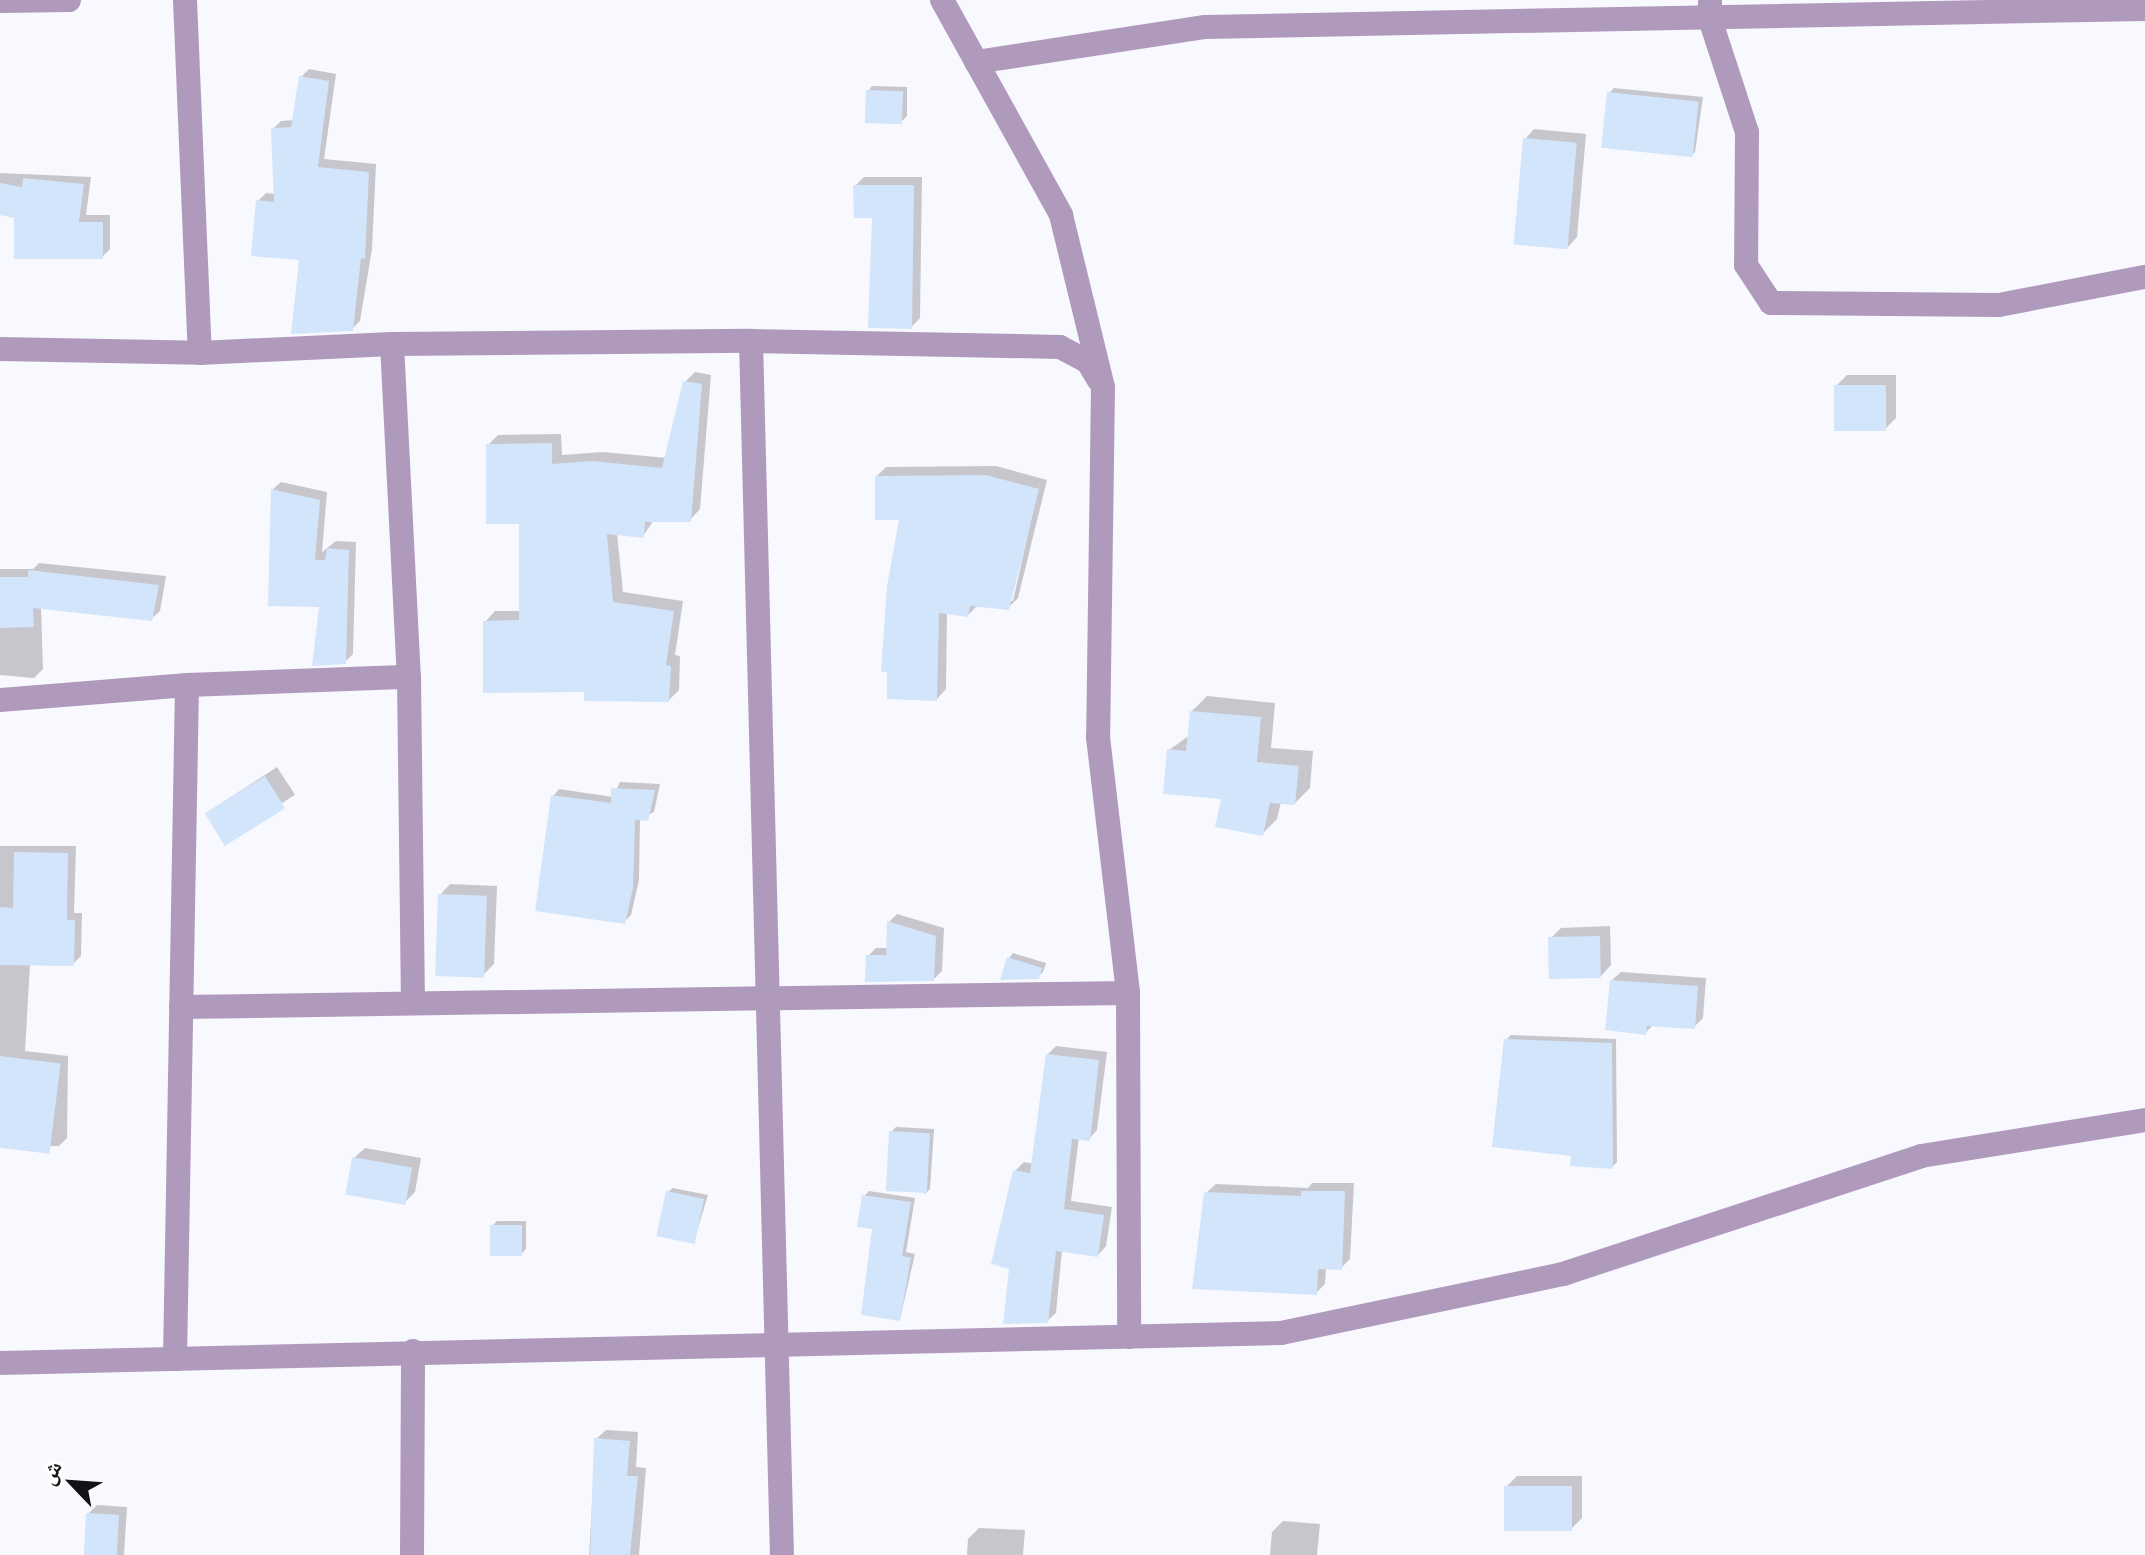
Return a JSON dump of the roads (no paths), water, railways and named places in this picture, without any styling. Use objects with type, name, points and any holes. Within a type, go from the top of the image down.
[{"type":"street","points":[[0,1],[69,0]]},
{"type":"street","points":[[185,0],[200,353]]},
{"type":"street","points":[[942,0],[1061,215],[1103,387],[1098,737],[1128,993],[1129,1337]]},
{"type":"street","points":[[976,62],[1205,27],[1710,9],[2145,9]]},
{"type":"street","points":[[1710,9],[1747,132],[1746,265],[1771,303],[1999,305],[2145,277]]},
{"type":"street","points":[[0,349],[200,353],[392,344],[751,341],[1060,347],[1088,362],[1103,387]]},
{"type":"street","points":[[751,341],[782,1555]]},
{"type":"street","points":[[392,344],[409,677],[413,1003]]},
{"type":"street","points":[[0,700],[187,685],[409,677]]},
{"type":"street","points":[[175,1359],[187,685]]},
{"type":"street","points":[[181,1007],[1128,993]]},
{"type":"street","points":[[0,1363],[1281,1333],[1533,1281],[1921,1156],[2145,1120]]},
{"type":"street","points":[[412,1555],[413,1351]]}]
